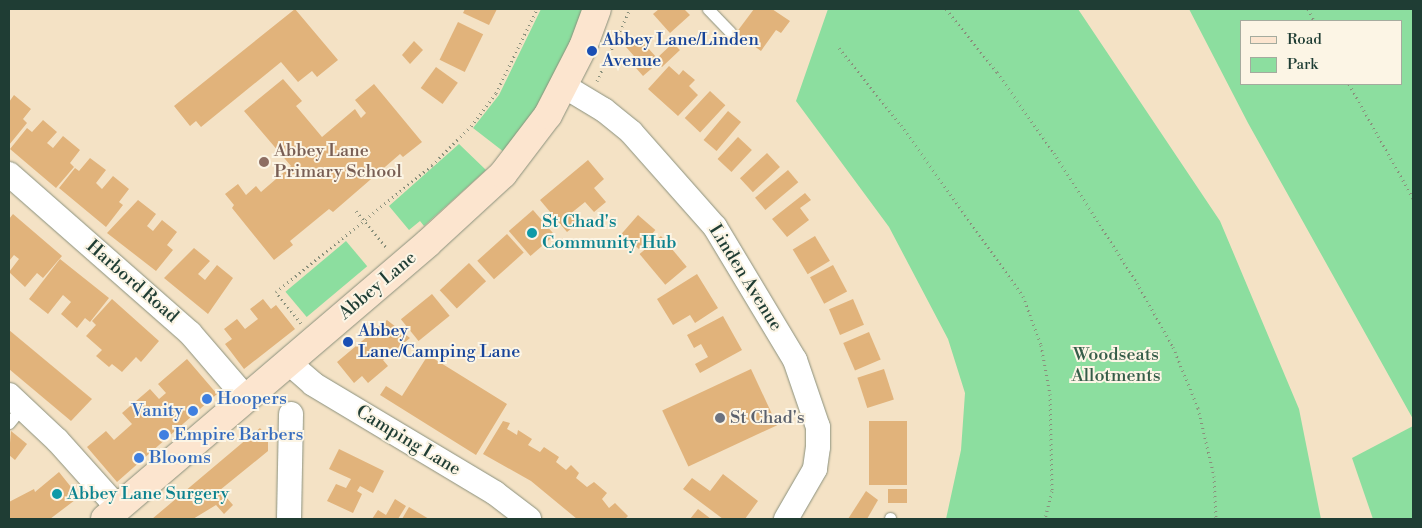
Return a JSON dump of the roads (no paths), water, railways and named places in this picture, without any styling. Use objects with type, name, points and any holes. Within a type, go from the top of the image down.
[{"type":"main road","name":"Abbey Lane","points":[[111,514],[480,197],[528,145],[564,86],[597,9]]},
{"type":"street","name":"Linden Avenue","points":[[564,86],[587,100],[630,132],[715,227],[795,360],[818,426],[818,447],[815,469],[786,519]]},
{"type":"street","name":"Harbord Road","points":[[9,174],[176,320],[246,398]]},
{"type":"street","name":"Camping Lane","points":[[288,362],[309,382],[495,493],[529,519]]},
{"type":"street","points":[[13,409],[57,440],[111,514]]},
{"type":"street","points":[[289,519],[291,414]]},
{"type":"lane","points":[[708,9],[730,32]]},
{"type":"place","name":"Abbey Lane/Linden Avenue","points":[[592,51]]},
{"type":"place","name":"Abbey Lane Primary School","points":[[264,162]]},
{"type":"place","name":"St Chad's Community Hub","points":[[532,233]]},
{"type":"place","name":"Abbey Lane/Camping Lane","points":[[348,342]]},
{"type":"place","name":"Hoopers","points":[[207,399]]},
{"type":"place","name":"Vanity","points":[[193,411]]},
{"type":"place","name":"St Chad's","points":[[720,418]]},
{"type":"place","name":"Empire Barbers","points":[[164,435]]},
{"type":"place","name":"Blooms","points":[[139,458]]},
{"type":"place","name":"Abbey Lane Surgery","points":[[57,494]]},
{"type":"park label","name":"Woodseats Allotments","points":[[1116,366]]}]
